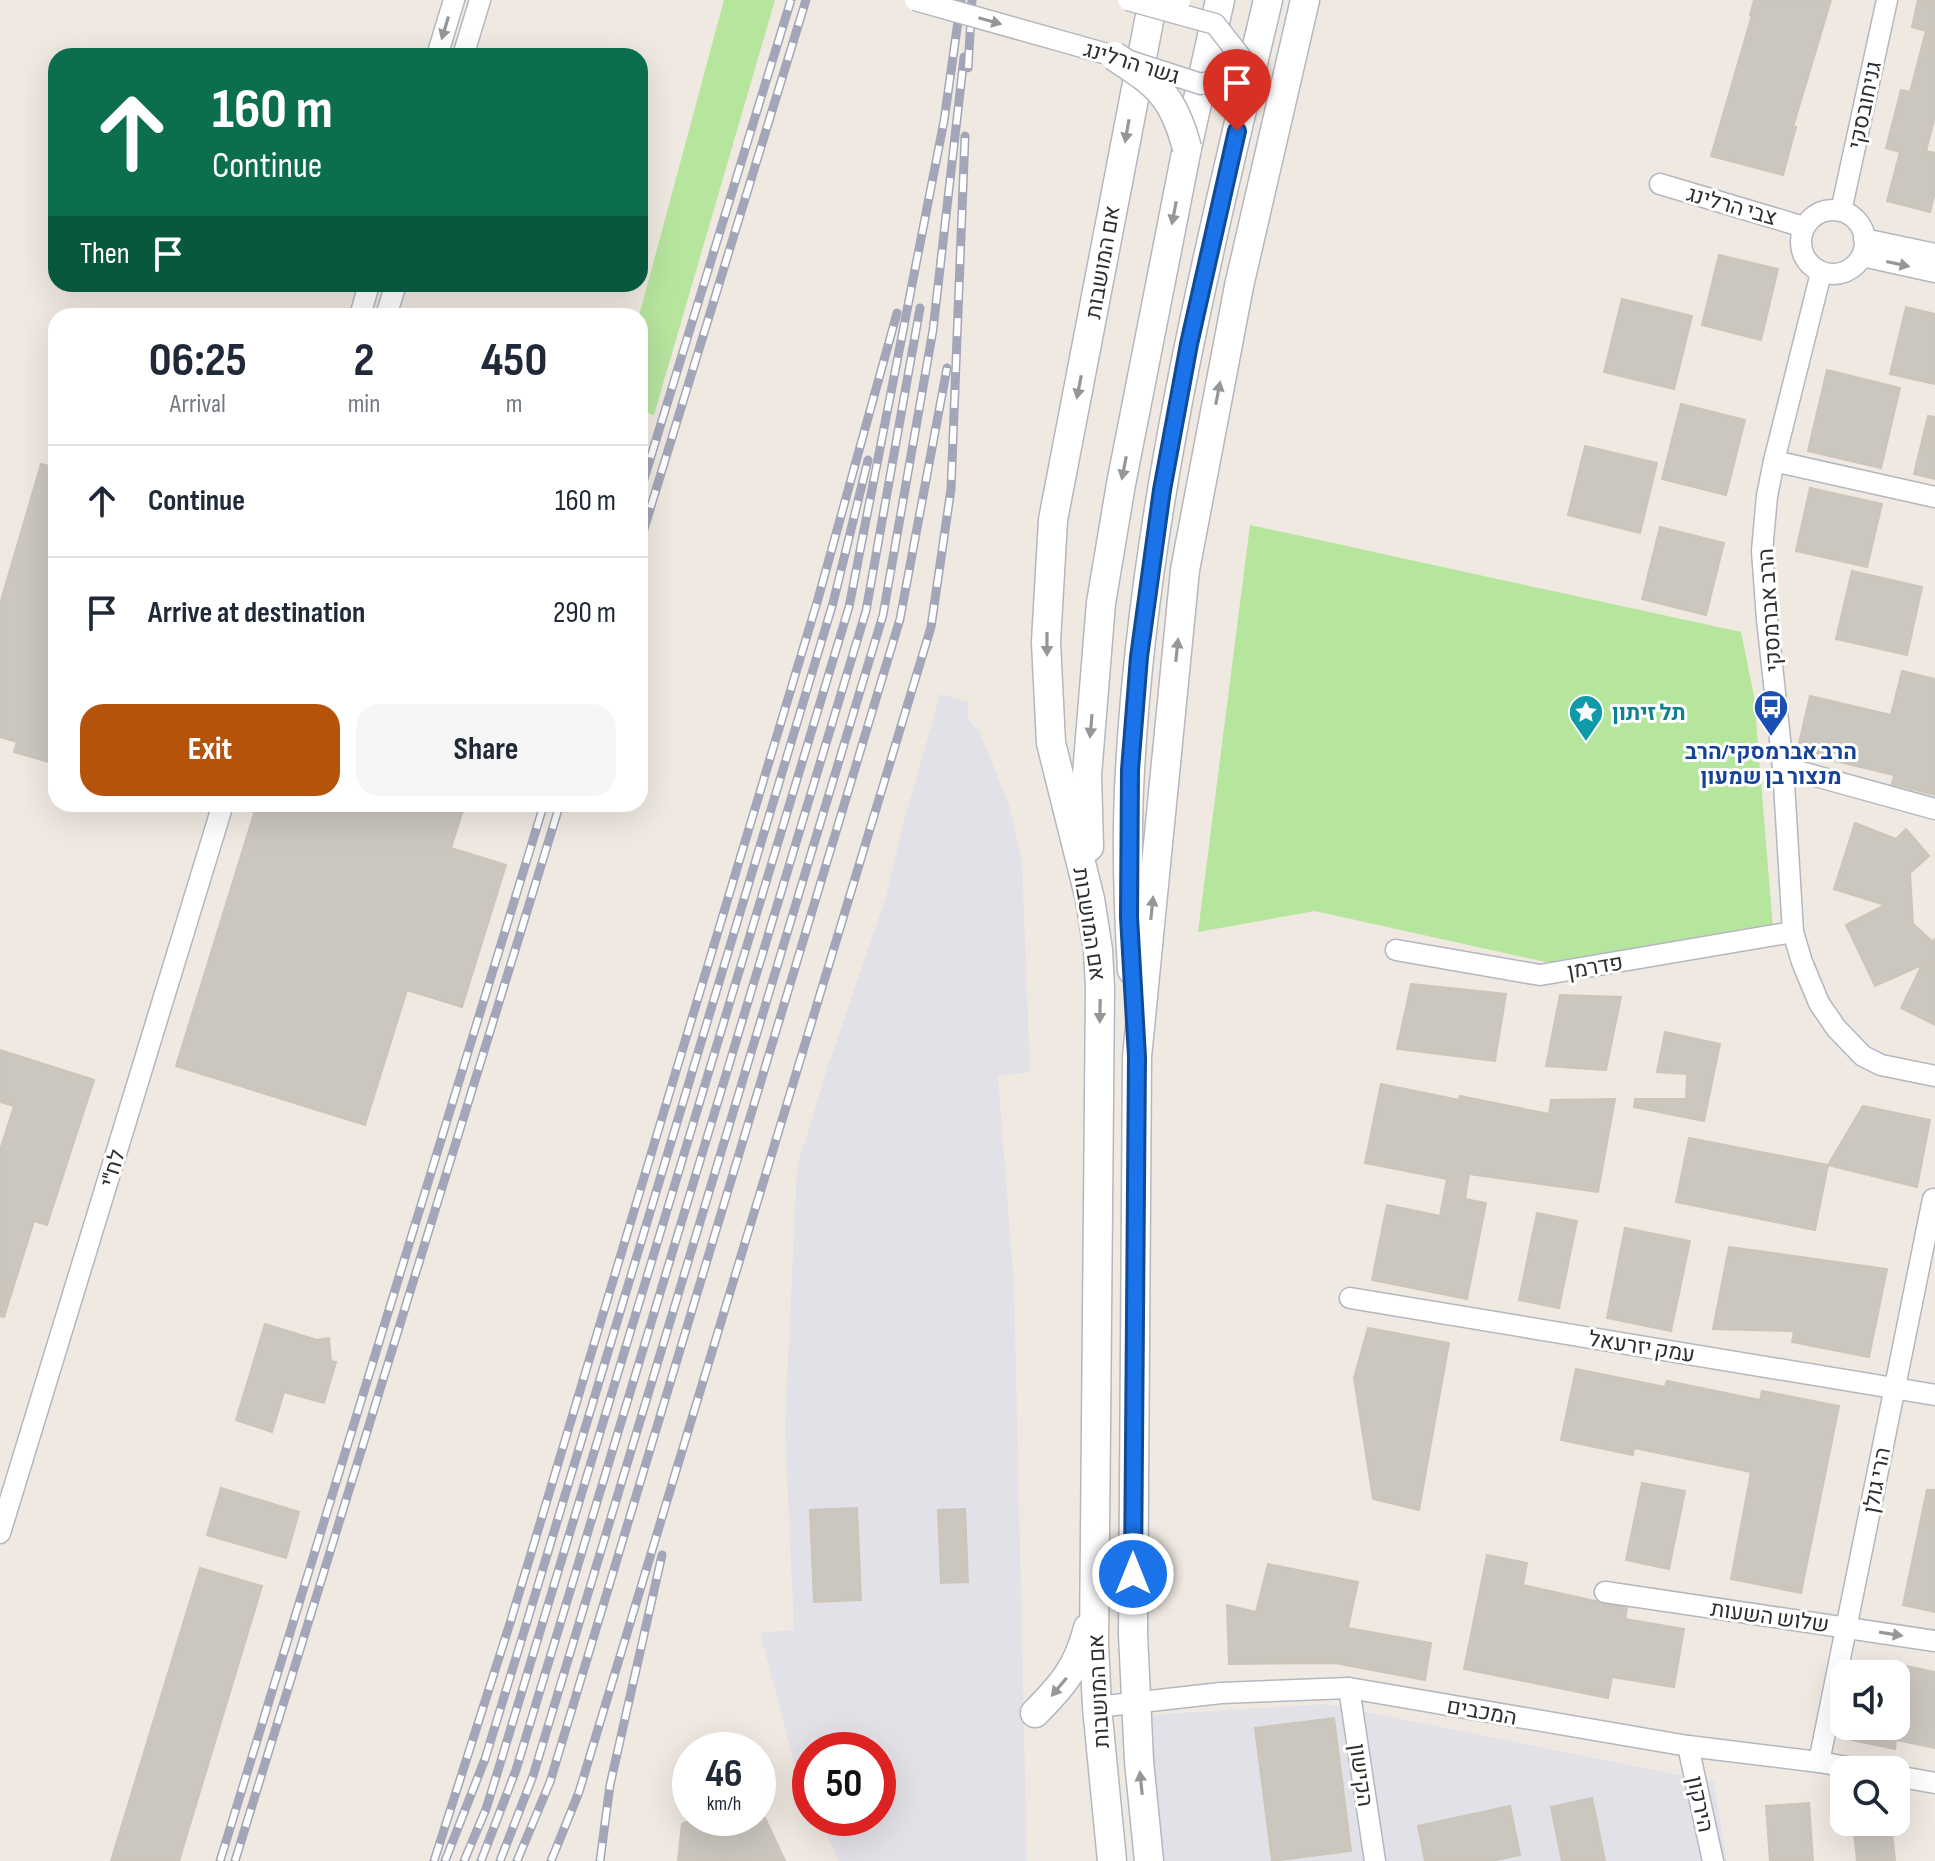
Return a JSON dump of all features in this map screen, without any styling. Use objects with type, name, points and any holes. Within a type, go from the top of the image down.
[{"type":"main road","points":[[1146,0],[1176,0]]},
{"type":"main road","name":"אם המושבות","points":[[1112,1861],[1097,1707],[1094,1604],[1098,950],[1090,899],[1051,743],[1046,642],[1053,520],[1153,0]]},
{"type":"main road","points":[[1137,1057],[1128,832],[1139,657],[1162,490],[1189,344],[1268,0]]},
{"type":"main road","name":"אם המושבות","points":[[1149,1861],[1135,1703],[1133,1619],[1137,1057],[1185,570],[1239,286],[1305,0]]},
{"type":"main road","points":[[1090,899],[1087,775],[1101,603],[1121,484],[1217,12]]},
{"type":"main road","points":[[1114,56],[1147,77],[1174,106],[1187,148]]},
{"type":"main road","points":[[1035,1713],[1062,1686],[1073,1668],[1094,1604]]},
{"type":"street","points":[[439,48],[454,0]]},
{"type":"street","points":[[465,48],[480,0]]},
{"type":"street","name":"גשר הרלינג","points":[[915,0],[1201,84],[1251,70]]},
{"type":"street","points":[[1128,0],[1217,12],[1251,70]]},
{"type":"street","name":"גניחובסקי","points":[[1841,211],[1887,0]]},
{"type":"street","name":"צבי הרלינג","points":[[1660,184],[1804,227]]},
{"type":"street","points":[[1841,211],[1857,221],[1863,247],[1857,264],[1840,274],[1821,273],[1805,259],[1801,238],[1804,227],[1819,213],[1841,211]]},
{"type":"street","points":[[1863,247],[1935,254]]},
{"type":"street","points":[[1863,247],[1935,272]]},
{"type":"street","name":"הרב אברמסקי","points":[[1821,273],[1774,461],[1762,551],[1783,767],[1793,932],[1819,1003],[1836,1028],[1863,1056],[1881,1065],[1935,1076]]},
{"type":"street","points":[[1774,461],[1935,497]]},
{"type":"street","points":[[1783,767],[1935,809]]},
{"type":"street","name":"לח\"י","points":[[0,1533],[221,812]]},
{"type":"street","name":"פדרמן","points":[[1396,950],[1540,975],[1793,932]]},
{"type":"street","name":"הרי גולן","points":[[1819,1762],[1933,1199]]},
{"type":"street","name":"עמק יזרעאל","points":[[1350,1298],[1935,1395]]},
{"type":"street","name":"שלוש השעות","points":[[1605,1592],[1935,1641]]},
{"type":"street","name":"המכבים","points":[[1097,1707],[1221,1693],[1349,1688],[1688,1746],[1830,1764]]},
{"type":"street","name":"הקישון","points":[[1349,1688],[1375,1861]]},
{"type":"street","name":"הירקון","points":[[1688,1746],[1713,1861]]},
{"type":"street","points":[[1910,1779],[1935,1783]]},
{"type":"shaded area","points":[[940,694],[968,702],[968,719],[979,731],[1010,808],[1022,862],[1030,1072],[998,1076],[1014,1286],[1027,1861],[839,1861],[827,1836],[896,1836],[896,1732],[792,1732],[792,1754],[760,1633],[794,1630],[785,1427],[797,1167],[886,897]]},
{"type":"shaded area","points":[[1325,1704],[1714,1782],[1727,1861],[1163,1861],[1148,1715]]},
{"type":"green space","points":[[724,0],[775,0],[654,415],[648,413],[648,308],[641,308],[648,292]]},
{"type":"green space","points":[[1250,525],[1741,632],[1754,696],[1773,928],[1568,967],[1315,911],[1198,932]]},
{"type":"building","points":[[1754,0],[1831,0],[1793,127],[1796,127],[1783,175],[1711,156]]},
{"type":"building","points":[[1918,0],[1935,0],[1935,116],[1926,151],[1935,153],[1935,192],[1930,212],[1887,201],[1900,152],[1886,148],[1901,90],[1910,92],[1926,31],[1912,27]]},
{"type":"building","points":[[1719,255],[1778,269],[1761,340],[1702,325]]},
{"type":"building","points":[[1622,299],[1692,316],[1674,389],[1604,372]]},
{"type":"building","points":[[1906,307],[1935,314],[1935,384],[1890,374]]},
{"type":"building","points":[[1827,370],[1900,388],[1881,468],[1808,451]]},
{"type":"building","points":[[1681,404],[1745,420],[1726,495],[1662,479]]},
{"type":"building","points":[[1928,416],[1935,417],[1935,479],[1914,474]]},
{"type":"building","points":[[1585,446],[1657,463],[1640,533],[1568,515]]},
{"type":"building","points":[[41,464],[48,466],[48,762],[14,752],[17,742],[0,737],[0,604]]},
{"type":"building","points":[[1810,488],[1882,504],[1867,567],[1796,551]]},
{"type":"building","points":[[1660,527],[1724,543],[1706,615],[1642,599]]},
{"type":"building","points":[[1852,571],[1922,587],[1907,655],[1836,639]]},
{"type":"building","points":[[1902,671],[1935,679],[1935,795],[1892,784],[1894,775],[1797,752],[1810,696],[1891,715]]},
{"type":"building","points":[[255,812],[462,812],[451,848],[506,865],[462,1007],[407,990],[365,1125],[176,1066]]},
{"type":"building","points":[[1855,823],[1896,839],[1906,829],[1929,856],[1910,873],[1913,924],[1933,942],[1935,938],[1935,1025],[1901,1008],[1922,965],[1875,986],[1846,925],[1885,905],[1834,889]]},
{"type":"building","points":[[1411,984],[1506,994],[1495,1061],[1397,1049]]},
{"type":"building","points":[[1560,995],[1621,997],[1606,1070],[1546,1066]]},
{"type":"building","points":[[1665,1032],[1720,1044],[1704,1121],[1634,1107],[1635,1099],[1686,1099],[1687,1074],[1657,1072]]},
{"type":"building","points":[[0,1050],[94,1080],[47,1225],[34,1221],[4,1317],[0,1316],[0,1150],[14,1106],[0,1102]]},
{"type":"building","points":[[1381,1084],[1549,1114],[1551,1100],[1615,1099],[1598,1192],[1469,1174],[1465,1199],[1486,1203],[1467,1299],[1372,1280],[1387,1205],[1440,1216],[1447,1179],[1365,1163]]},
{"type":"building","points":[[1863,1106],[1930,1120],[1917,1187],[1828,1165]]},
{"type":"building","points":[[1689,1138],[1828,1165],[1815,1230],[1676,1202]]},
{"type":"building","points":[[1537,1213],[1577,1221],[1559,1308],[1519,1300]]},
{"type":"building","points":[[1625,1228],[1690,1241],[1671,1331],[1607,1318]]},
{"type":"building","points":[[1729,1247],[1887,1269],[1869,1357],[1792,1342],[1794,1331],[1713,1329]]},
{"type":"building","points":[[265,1324],[317,1340],[329,1338],[331,1361],[336,1362],[324,1403],[284,1392],[272,1432],[236,1420]]},
{"type":"building","points":[[1368,1328],[1449,1343],[1419,1510],[1373,1499],[1354,1378]]},
{"type":"building","points":[[1576,1369],[1665,1387],[1667,1381],[1760,1400],[1762,1391],[1839,1406],[1801,1593],[1731,1579],[1751,1472],[1634,1448],[1633,1455],[1561,1440]]},
{"type":"building","points":[[1642,1483],[1685,1491],[1669,1569],[1626,1560]]},
{"type":"building","points":[[221,1488],[299,1512],[286,1558],[207,1535]]},
{"type":"building","points":[[1927,1490],[1935,1490],[1935,1612],[1903,1605]]},
{"type":"building","points":[[857,1508],[861,1600],[814,1602],[810,1510]]},
{"type":"building","points":[[965,1509],[968,1582],[941,1583],[938,1510]]},
{"type":"building","points":[[1487,1555],[1527,1563],[1523,1585],[1627,1608],[1625,1619],[1684,1629],[1674,1687],[1612,1677],[1608,1698],[1464,1669]]},
{"type":"building","points":[[1268,1564],[1358,1582],[1348,1628],[1431,1643],[1425,1680],[1335,1663],[1229,1664],[1227,1605],[1256,1612]]},
{"type":"building","points":[[200,1568],[262,1586],[179,1861],[111,1861]]},
{"type":"building","points":[[1910,1667],[1935,1672],[1935,1748],[1896,1740],[1910,1740]]},
{"type":"building","points":[[1334,1718],[1351,1851],[1272,1861],[1255,1728]]},
{"type":"building","points":[[1852,1740],[1896,1740],[1895,1749]]},
{"type":"building","points":[[1592,1798],[1605,1861],[1562,1861],[1551,1807]]},
{"type":"building","points":[[1809,1803],[1813,1861],[1770,1861],[1766,1806]]},
{"type":"building","points":[[1510,1806],[1520,1855],[1491,1861],[1425,1861],[1418,1826]]},
{"type":"building","points":[[681,1836],[773,1836],[785,1861],[678,1861]]},
{"type":"building","points":[[1854,1836],[1892,1836],[1895,1861],[1857,1861]]},
{"type":"railway","points":[[648,466],[791,0]]},
{"type":"railway","points":[[648,516],[806,0]]},
{"type":"railway","points":[[464,1861],[486,1809],[500,1764],[849,607],[944,121],[961,0]]},
{"type":"railway","points":[[968,68],[972,0]]},
{"type":"railway","points":[[500,1861],[533,1776],[883,615],[933,330],[964,57]]},
{"type":"railway","points":[[551,1861],[579,1792],[931,627],[951,489],[965,136]]},
{"type":"railway","points":[[481,1861],[516,1770],[866,611],[920,308]]},
{"type":"railway","points":[[434,1861],[511,1620],[818,599],[897,313]]},
{"type":"railway","points":[[517,1861],[550,1782],[900,619],[947,368]]},
{"type":"railway","points":[[445,1861],[485,1759],[526,1625],[833,603],[868,460]]},
{"type":"railway","points":[[220,1861],[542,812]]},
{"type":"railway","points":[[235,1861],[558,812]]},
{"type":"railway","points":[[600,1861],[610,1785],[662,1555]]},
{"type":"place","name":"הרב אברמסקי/הרב מנצור בן שמעון","points":[[1771,738]]},
{"type":"place","name":"תל זיתון","points":[[1586,743]]},
{"type":"route","points":[[1133,1574],[1137,1057],[1129,917],[1130,770],[1139,657],[1162,490],[1189,344],[1237,131]]}]
